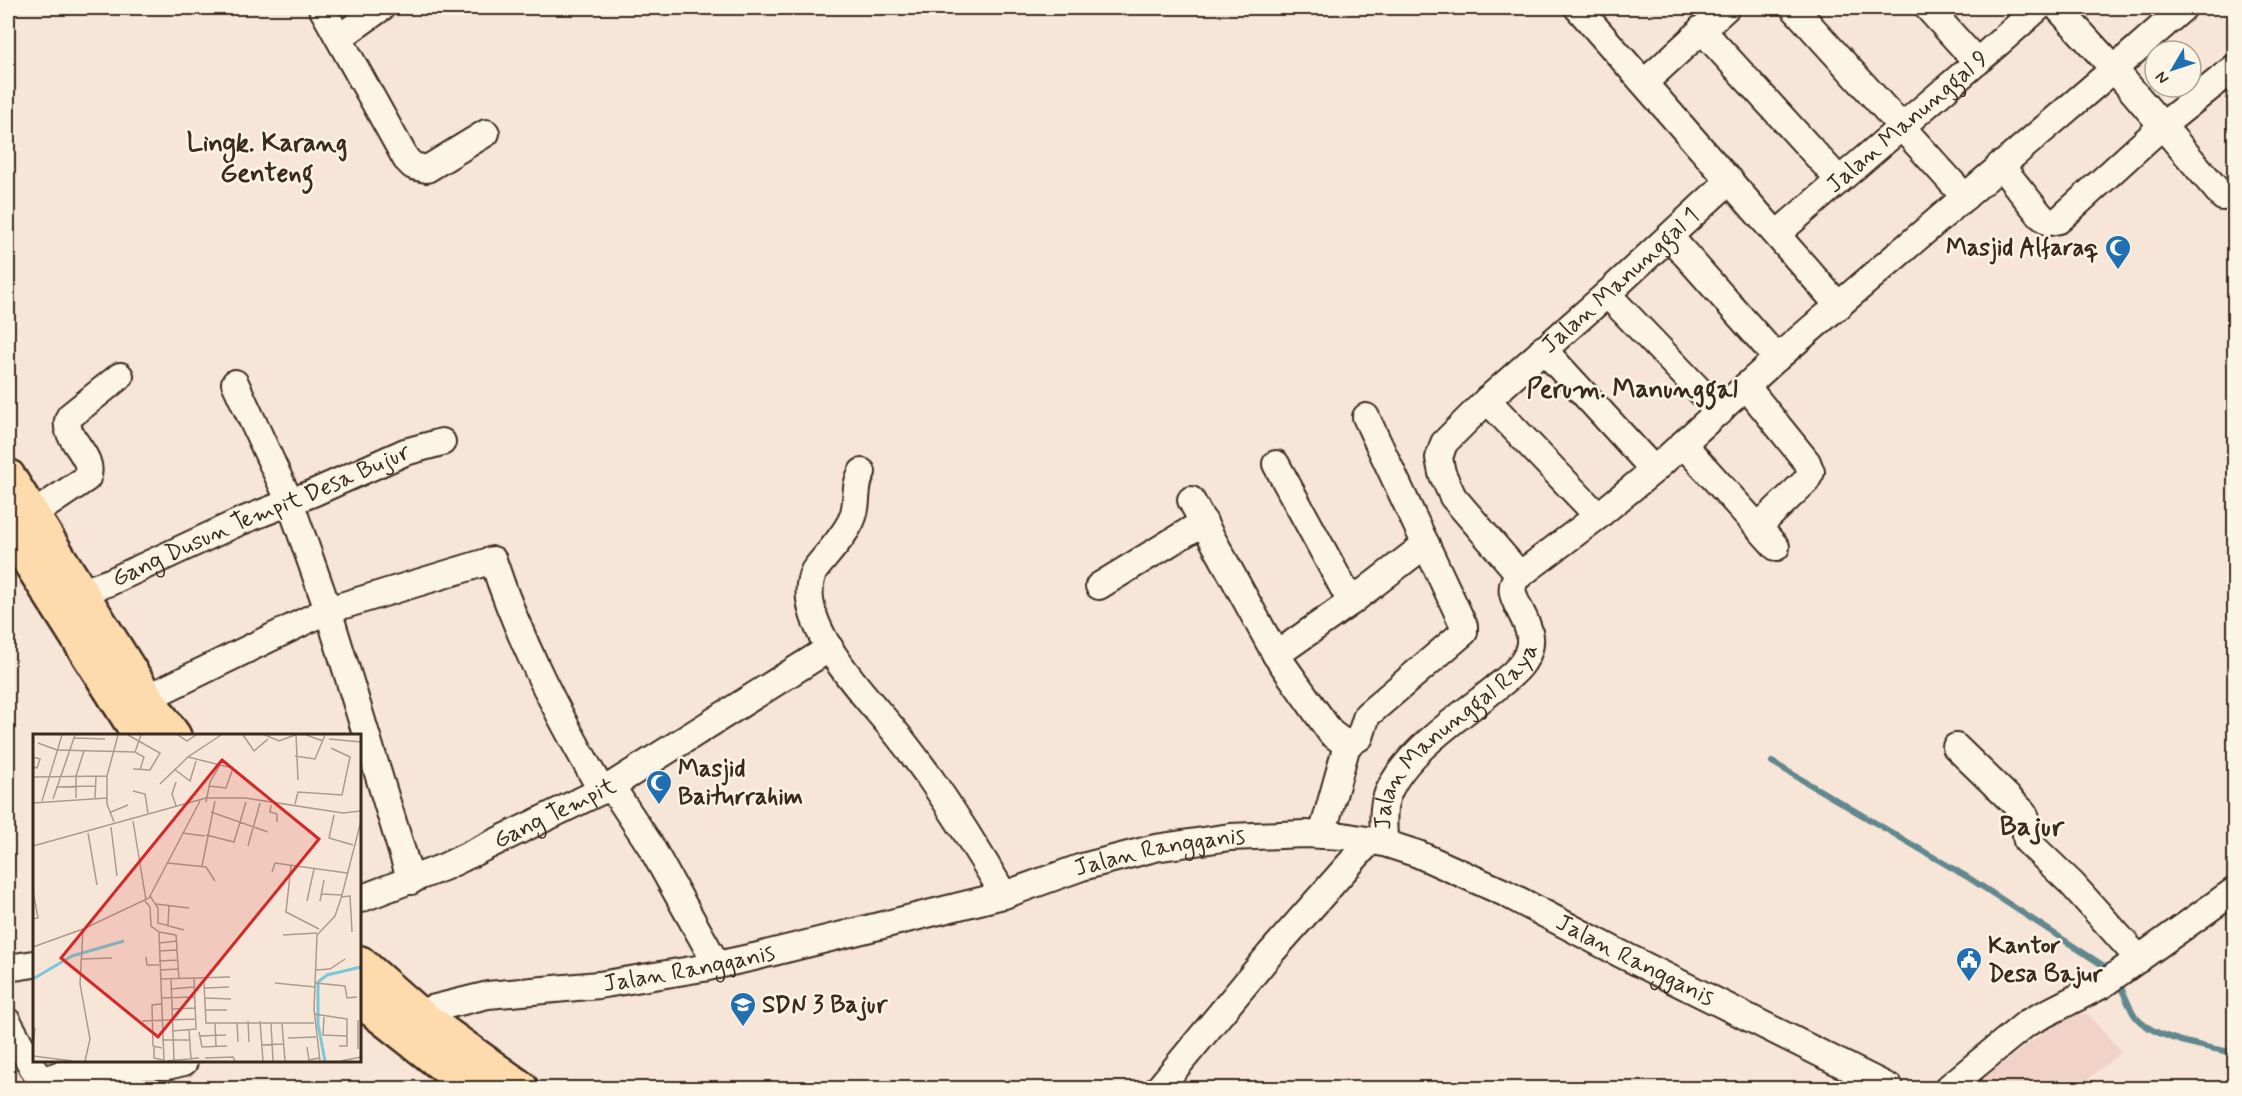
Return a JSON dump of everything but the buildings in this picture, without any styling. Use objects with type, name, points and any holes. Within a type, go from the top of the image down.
[{"type":"highway","points":[[9,481],[20,521],[139,734]]},
{"type":"highway","points":[[20,521],[82,592],[147,698],[173,734]]},
{"type":"highway","points":[[362,979],[472,1089]]},
{"type":"highway","points":[[406,1021],[521,1089]]},
{"type":"street","points":[[322,8],[406,159],[413,166],[427,169],[486,133]]},
{"type":"street","points":[[340,37],[381,8]]},
{"type":"street","points":[[1578,8],[1839,306]]},
{"type":"street","points":[[1644,83],[1726,8]]},
{"type":"street","points":[[1794,8],[1965,197]]},
{"type":"street","points":[[1928,8],[1977,62]]},
{"type":"street","name":"Jalan Manunggal 9","points":[[1777,234],[2038,8]]},
{"type":"street","points":[[2058,8],[2114,69],[2223,196]]},
{"type":"street","points":[[1520,574],[1598,516],[1654,470],[1777,358],[2183,8]]},
{"type":"street","points":[[1701,29],[1839,180]]},
{"type":"street","points":[[2000,165],[2041,216],[2049,222],[2059,220],[2162,126],[2235,68]]},
{"type":"street","name":"Jalan Manunggal 1","points":[[1520,574],[1453,497],[1442,473],[1440,458],[1444,443],[1487,400],[1670,237],[1730,180]]},
{"type":"street","points":[[1670,237],[1777,358]]},
{"type":"street","points":[[1606,294],[1720,412]]},
{"type":"street","points":[[1543,349],[1654,470]]},
{"type":"street","points":[[20,521],[87,478],[89,465],[68,429],[67,421],[71,415],[120,376]]},
{"type":"street","points":[[236,383],[290,502],[328,610],[411,881]]},
{"type":"street","points":[[1746,386],[1807,462],[1811,472],[1806,481],[1759,526]]},
{"type":"street","points":[[1487,400],[1598,516]]},
{"type":"street","points":[[1322,835],[1347,745],[1360,737],[1367,715],[1464,632],[1464,626],[1366,417]]},
{"type":"street","name":"Gang Dusun Tempit Desa Bujur","points":[[82,592],[110,582],[240,522],[405,452],[442,442]]},
{"type":"street","points":[[1683,444],[1776,547]]},
{"type":"street","points":[[1276,464],[1351,602]]},
{"type":"street","points":[[862,472],[857,482],[855,513],[849,526],[814,571],[808,588],[814,616],[830,648],[861,693],[910,751],[932,782],[974,843],[1004,895]]},
{"type":"street","points":[[1191,500],[1276,655],[1331,733],[1347,745]]},
{"type":"street","points":[[1099,586],[1204,522]]},
{"type":"street","points":[[1276,655],[1351,602],[1426,544]]},
{"type":"street","points":[[147,698],[328,610],[493,560],[513,615],[577,748],[650,845],[717,965]]},
{"type":"street","name":"Jalan Manunggal Raya","points":[[1377,842],[1384,803],[1401,773],[1430,739],[1466,712],[1524,661],[1531,642],[1530,629],[1512,595],[1513,584],[1520,574]]},
{"type":"street","name":"Gang Tempit","points":[[362,898],[411,881],[606,788],[830,648]]},
{"type":"street","points":[[1956,747],[2022,811],[2028,821],[2025,834],[2028,841],[2072,884],[2131,965]]},
{"type":"street","name":"Jalan Rangganis","points":[[406,1021],[488,995],[599,985],[717,965],[1004,895],[1082,867],[1155,848],[1230,837],[1322,835],[1377,842],[1418,854],[1505,892],[1619,953],[1890,1089]]},
{"type":"street","points":[[1159,1089],[1270,954],[1377,842]]},
{"type":"street","points":[[1948,1089],[2027,1023],[2102,985],[2235,891]]},
{"type":"street","points":[[8,968],[33,964]]},
{"type":"street","points":[[8,1022],[42,1084],[68,1072],[94,1072],[180,1063]]},
{"type":"shaded area","points":[[2088,1014],[2121,1052],[2077,1088],[1970,1088],[2067,1015]]},
{"type":"waterway","points":[[1772,762],[1969,878],[2110,972]]},
{"type":"waterway","points":[[2118,983],[2135,1016],[2154,1031],[2181,1041],[2234,1053]]},
{"type":"place","name":"Masjid Alfaraq","points":[[2118,271]]},
{"type":"place","name":"Masjid Baiturrahim","points":[[659,806]]},
{"type":"place","name":"Kantor Desa Bajur","points":[[1969,983]]},
{"type":"place","name":"SDN 3 Bajur","points":[[743,1028]]},
{"type":"district","name":"Lingk. Karang Genteng","points":[[267,159]]},
{"type":"district","name":"Perum. Manunggal","points":[[1632,390]]},
{"type":"district","name":"Bajur","points":[[2032,827]]}]
